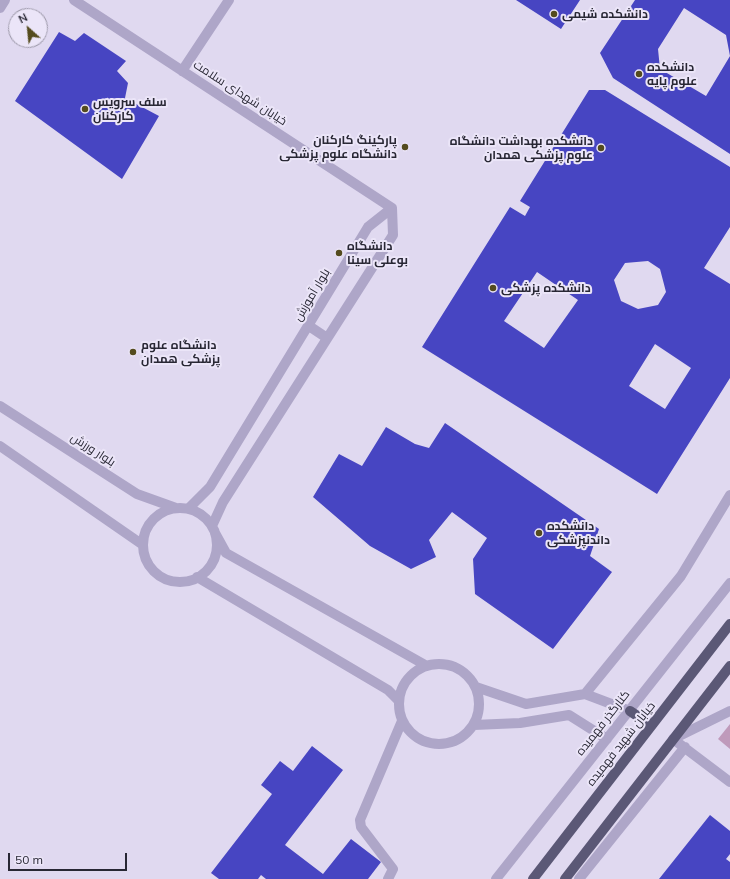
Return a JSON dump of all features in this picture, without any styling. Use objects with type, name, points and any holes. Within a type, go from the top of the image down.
[{"type":"main road","name":"خیابان شهید فهمیده","points":[[533,879],[730,624]]},
{"type":"main road","points":[[565,879],[730,666]]},
{"type":"main road","points":[[630,711],[652,725]]},
{"type":"street","points":[[0,8],[5,0]]},
{"type":"street","name":"خیابان شهدای سلامت","points":[[74,0],[392,208]]},
{"type":"street","points":[[182,71],[229,0]]},
{"type":"street","points":[[392,208],[393,235],[223,502],[213,529],[216,548],[212,563],[206,571],[197,577],[185,581],[172,581],[161,576],[151,568],[145,557],[143,545],[149,524],[156,516],[176,508],[198,512],[213,529],[226,553],[427,666]]},
{"type":"street","name":"بلوار آموزش","points":[[188,509],[210,487],[368,227],[392,208]]},
{"type":"street","points":[[309,326],[327,338]]},
{"type":"street","name":"بلوار ورزش","points":[[0,406],[137,494],[176,508]]},
{"type":"street","points":[[0,446],[143,545]]},
{"type":"street","points":[[585,694],[681,576],[730,495]]},
{"type":"street","points":[[197,577],[388,690],[398,700]]},
{"type":"street","name":"کنارگذر فهمیده","points":[[496,879],[730,583]]},
{"type":"street","points":[[439,664],[450,665],[465,674],[476,687],[479,700],[479,713],[474,725],[466,735],[455,742],[443,745],[430,744],[418,740],[408,732],[402,722],[398,711],[398,700],[401,688],[416,670],[439,664]]},
{"type":"street","points":[[476,687],[526,704],[585,694],[630,711]]},
{"type":"street","points":[[730,711],[674,739],[730,782]]},
{"type":"street","points":[[474,725],[520,723],[569,715],[607,739]]},
{"type":"street","points":[[388,879],[393,869],[361,827],[360,820],[402,722]]},
{"type":"street","points":[[579,879],[684,747]]},
{"type":"shaded area","points":[[730,724],[730,749],[718,739]]},
{"type":"building","name":"دانشکده شیمی","points":[[516,0],[580,0],[561,29]]},
{"type":"building","name":"دانشکده علوم پایه","points":[[635,0],[730,0],[730,56],[730,154],[613,78],[600,53]],"holes":[[[684,8],[726,35],[730,56],[706,96],[660,69],[658,49]]]},
{"type":"building","name":"سلف سرویس کارکنان","points":[[59,32],[75,41],[84,33],[126,61],[117,71],[128,83],[125,98],[159,116],[122,179],[15,101]]},
{"type":"building","name":"دانشکده پزشکی","points":[[589,90],[605,90],[730,167],[730,227],[704,268],[730,284],[730,378],[657,494],[422,347],[510,207],[525,216],[530,207],[520,201]],"holes":[[[648,261],[660,269],[666,292],[658,305],[638,309],[621,301],[614,280],[625,263]],[[537,272],[578,300],[544,348],[504,321]],[[655,344],[691,368],[665,409],[629,386]]]},
{"type":"building","name":"دانشکده داندنپزشکی","points":[[445,423],[599,529],[590,556],[612,572],[553,649],[475,594],[473,559],[487,538],[452,512],[429,540],[436,557],[411,569],[370,546],[313,497],[339,454],[362,466],[386,427],[415,444],[429,448]]},
{"type":"building","points":[[312,746],[343,770],[285,845],[323,874],[351,839],[381,862],[368,879],[266,879],[261,875],[258,879],[219,879],[211,873],[272,794],[261,785],[280,761],[293,771]]},
{"type":"building","points":[[710,815],[730,831],[730,854],[726,859],[730,862],[730,879],[659,879]]},
{"type":"place","name":"دانشکده شیمی","points":[[554,14]]},
{"type":"place","name":"دانشکده علوم پایه","points":[[639,74]]},
{"type":"place","name":"سلف سرویس کارکنان","points":[[85,109]]},
{"type":"place","name":"پارکینگ کارکنان دانشگاه علوم پزشکی","points":[[405,147]]},
{"type":"place","name":"دانشکده بهداشت دانشگاه علوم پزشکی همدان","points":[[601,148]]},
{"type":"place","name":"دانشگاه بوعلی سینا","points":[[339,253]]},
{"type":"place","name":"دانشکده پزشکی","points":[[493,288]]},
{"type":"place","name":"دانشگاه علوم پزشکی همدان","points":[[133,352]]},
{"type":"place","name":"دانشکده داندنپزشکی","points":[[539,533]]}]
